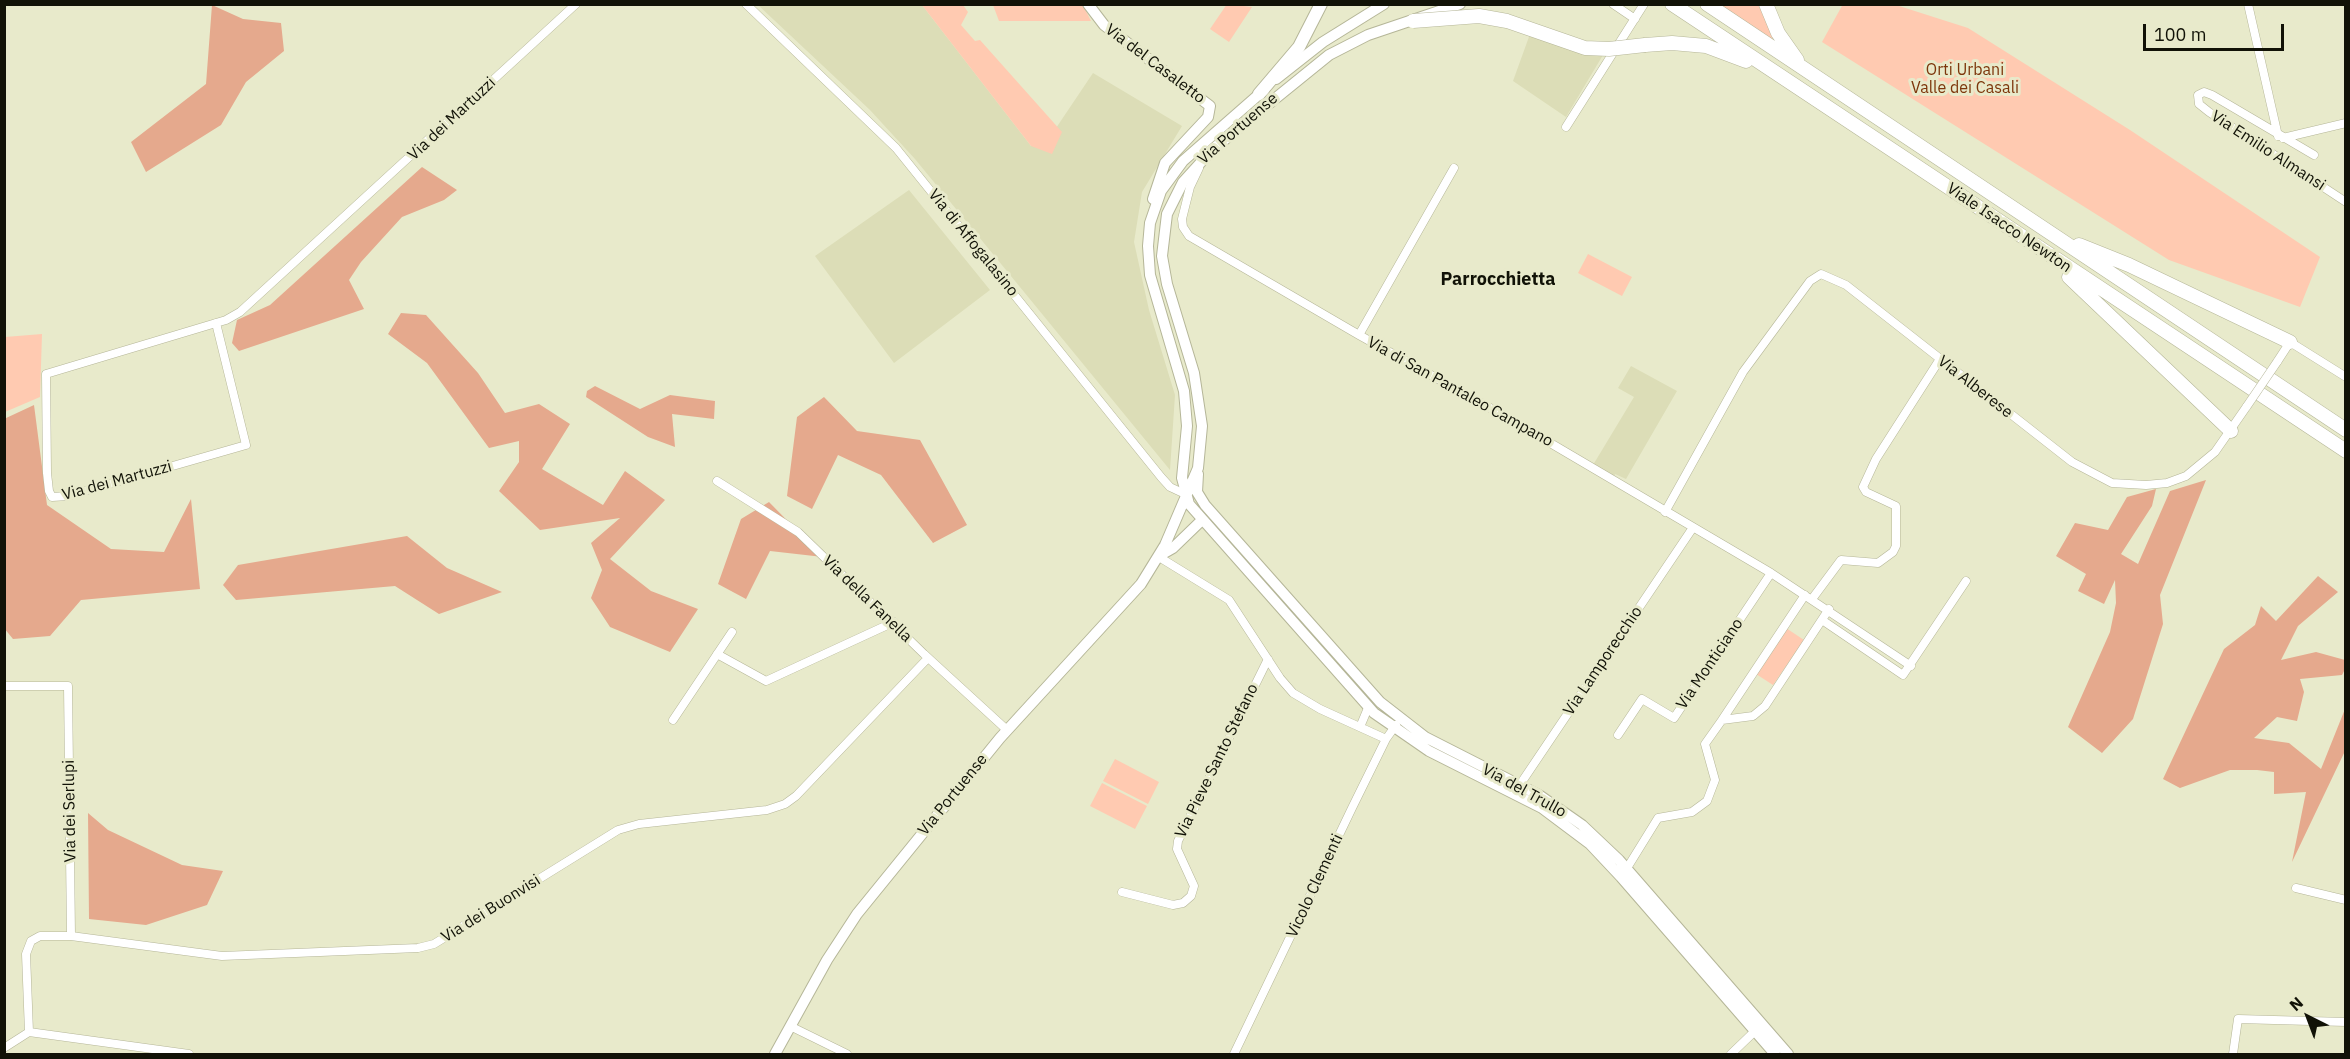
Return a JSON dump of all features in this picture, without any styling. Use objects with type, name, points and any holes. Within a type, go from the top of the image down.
[{"type":"highway","name":"Viale Isacco Newton","points":[[1672,4],[2346,451]]},
{"type":"highway","name":"Viale Isacco Newton","points":[[1707,4],[2346,430]]},
{"type":"highway","points":[[1766,4],[1784,43],[1807,70]]},
{"type":"highway","points":[[1413,21],[1479,16],[1507,21],[1585,48],[1610,49],[1681,43],[1706,46],[1774,72]]},
{"type":"highway","points":[[2053,235],[2129,265],[2290,342]]},
{"type":"highway","points":[[2044,252],[2231,431]]},
{"type":"main road","name":"Via del Casaletto","points":[[1088,4],[1104,25],[1210,106],[1208,117],[1173,152],[1161,170],[1154,193],[1152,215]]},
{"type":"main road","points":[[1259,94],[1299,46],[1321,4]]},
{"type":"main road","name":"Via Portuense","points":[[1185,494],[1182,478],[1187,445],[1186,405],[1181,374],[1150,275],[1148,246],[1152,215],[1161,191],[1183,161],[1259,94],[1323,42],[1384,4]]},
{"type":"main road","name":"Via Portuense","points":[[775,1054],[792,1027],[827,960],[857,914],[1007,730],[1135,591],[1159,557],[1198,468],[1202,426],[1200,398],[1167,284],[1162,249],[1170,206],[1187,175],[1205,156],[1311,67],[1335,51],[1368,35],[1460,4]]},
{"type":"main road","name":"Via del Trullo","points":[[1198,468],[1196,489],[1205,505],[1397,724],[1429,751],[1518,789],[1571,828],[1624,873],[1709,972],[1775,1054]]},
{"type":"main road","name":"Via del Trullo","points":[[1185,494],[1205,505]]},
{"type":"main road","name":"Via del Trullo","points":[[1185,494],[1192,508],[1202,520],[1368,708],[1397,724]]},
{"type":"main road","name":"Via Portuense","points":[[1159,557],[1173,548],[1202,520]]},
{"type":"main road","name":"Via del Trullo","points":[[1709,972],[1788,1054]]},
{"type":"street","name":"Via dei Martuzzi","points":[[216,323],[246,445],[69,496],[52,497],[47,473],[46,374],[216,323],[240,312],[576,4]]},
{"type":"street","name":"Via di Affogalasino","points":[[746,4],[896,148],[1154,468],[1170,487],[1185,494]]},
{"type":"street","points":[[1613,4],[1635,19]]},
{"type":"street","points":[[1566,127],[1644,4]]},
{"type":"street","points":[[2248,4],[2280,137],[2314,155]]},
{"type":"street","name":"Via Emilio Almansi","points":[[2280,137],[2212,95],[2204,92],[2198,95],[2199,104],[2220,120],[2346,202]]},
{"type":"street","points":[[2280,137],[2346,123]]},
{"type":"street","name":"Via di San Pantaleo Campano","points":[[1205,156],[1190,187],[1184,210],[1182,222],[1187,234],[1359,335],[1501,414],[1692,529],[1771,573],[1829,609],[1911,666]]},
{"type":"street","points":[[1359,335],[1454,168]]},
{"type":"street","name":"Via Alberese","points":[[1665,512],[1743,372],[1817,275],[1827,274],[1846,285],[2072,462],[2112,483],[2146,485],[2167,483],[2186,476],[2209,458],[2231,431],[2290,342]]},
{"type":"street","points":[[2290,342],[2346,377]]},
{"type":"street","points":[[1624,873],[1658,818],[1692,812],[1707,801],[1715,780],[1705,744],[1808,597],[1841,560],[1878,563],[1893,552],[1896,546],[1896,506],[1866,492],[1863,487],[1876,459],[1940,359]]},
{"type":"street","name":"Via della Fanella","points":[[717,481],[798,532],[894,622],[928,658],[1007,730]]},
{"type":"street","name":"Via Lamporecchio","points":[[1518,789],[1692,529]]},
{"type":"street","points":[[1159,557],[1229,600],[1293,693],[1320,709],[1386,739]]},
{"type":"street","name":"Via Monticiano","points":[[1618,735],[1642,699],[1674,718],[1771,573]]},
{"type":"street","points":[[1822,620],[1903,675],[1966,581]]},
{"type":"street","points":[[1722,720],[1753,716],[1765,706],[1829,609]]},
{"type":"street","points":[[717,654],[766,681],[894,622]]},
{"type":"street","points":[[1305,638],[1315,629]]},
{"type":"street","points":[[673,720],[732,632]]},
{"type":"street","name":"Via dei Buonvisi","points":[[29,1032],[27,949],[31,941],[40,936],[71,936],[222,956],[418,948],[434,944],[618,830],[639,824],[767,810],[785,804],[796,796],[928,658]]},
{"type":"street","name":"Via Pieve Santo Stefano","points":[[1122,892],[1173,904],[1183,903],[1191,896],[1194,886],[1177,849],[1178,841],[1268,659]]},
{"type":"street","name":"Via dei Serlupi","points":[[4,686],[68,686],[71,936]]},
{"type":"street","points":[[1360,727],[1368,708]]},
{"type":"street","name":"Vicolo Clementi","points":[[1234,1054],[1386,739],[1397,724]]},
{"type":"street","points":[[2296,888],[2346,900]]},
{"type":"street","points":[[2233,1054],[2238,1019],[2346,1022]]},
{"type":"street","points":[[792,1027],[847,1054]]},
{"type":"street","points":[[1731,1054],[1755,1031]]},
{"type":"street","points":[[4,1048],[29,1032],[189,1054]]},
{"type":"shaded area","points":[[212,5],[243,19],[281,23],[284,51],[246,82],[221,125],[146,172],[131,142],[206,84]]},
{"type":"shaded area","points":[[758,5],[922,5],[1031,146],[1048,140],[1093,73],[1182,126],[1142,192],[1134,242],[1149,310],[1175,395],[1170,470],[915,159],[870,110]]},
{"type":"shaded area","points":[[1530,34],[1603,55],[1566,117],[1513,81]]},
{"type":"shaded area","points":[[422,167],[457,190],[444,200],[402,217],[361,262],[349,280],[364,309],[239,351],[232,343],[237,320],[270,305]]},
{"type":"shaded area","points":[[909,190],[990,290],[894,363],[815,256]]},
{"type":"shaded area","points":[[401,313],[426,315],[478,373],[505,413],[539,404],[570,424],[542,469],[603,505],[625,471],[665,500],[610,559],[651,591],[698,609],[670,652],[610,627],[591,598],[602,570],[591,543],[620,518],[540,530],[499,491],[519,462],[519,441],[489,448],[427,363],[388,334]]},
{"type":"shaded area","points":[[1631,366],[1677,391],[1626,479],[1615,474],[1613,478],[1593,465],[1634,397],[1618,388]]},
{"type":"shaded area","points":[[595,386],[640,409],[670,395],[715,401],[714,419],[672,414],[675,447],[648,437],[586,397],[587,391]]},
{"type":"shaded area","points":[[824,397],[857,431],[920,440],[967,525],[933,543],[881,475],[838,455],[812,509],[787,496],[797,417]]},
{"type":"shaded area","points":[[34,405],[47,505],[111,549],[164,552],[191,499],[200,589],[81,600],[50,636],[13,639],[4,628],[4,419]]},
{"type":"shaded area","points":[[2206,480],[2160,595],[2163,624],[2133,719],[2102,753],[2068,727],[2110,632],[2116,603],[2115,580],[2104,604],[2078,591],[2086,574],[2056,556],[2075,523],[2108,530],[2127,497],[2156,489],[2152,506],[2121,554],[2138,564],[2170,491]]},
{"type":"shaded area","points":[[769,502],[823,557],[770,551],[746,599],[718,584],[741,519]]},
{"type":"shaded area","points":[[407,536],[447,568],[502,592],[439,614],[395,586],[236,600],[223,585],[238,565]]},
{"type":"shaded area","points":[[2318,576],[2338,592],[2298,626],[2281,660],[2316,652],[2345,660],[2345,669],[2342,675],[2300,679],[2304,692],[2297,721],[2277,717],[2254,738],[2289,743],[2321,769],[2345,709],[2345,751],[2292,862],[2306,792],[2274,794],[2274,772],[2257,770],[2230,770],[2180,788],[2163,779],[2224,649],[2255,625],[2261,606],[2276,621]]},
{"type":"shaded area","points":[[88,813],[108,830],[182,865],[223,871],[207,905],[146,925],[89,919]]},
{"type":"green space","points":[[1227,4],[1252,7],[1229,42],[1210,29]]},
{"type":"green space","name":"Orti Urbani Valle dei Casali","points":[[1843,4],[1896,5],[1968,28],[2130,130],[2320,257],[2300,307],[2169,260],[1822,42]]},
{"type":"green space","points":[[922,5],[963,5],[968,12],[961,25],[975,41],[980,40],[1062,132],[1052,154],[1031,146]]},
{"type":"green space","points":[[993,5],[1083,5],[1091,21],[999,21]]},
{"type":"green space","points":[[1720,5],[1761,5],[1762,13],[1779,46]]},
{"type":"green space","points":[[1588,254],[1632,277],[1622,296],[1578,273]]},
{"type":"green space","points":[[42,334],[40,397],[5,412],[5,337]]},
{"type":"green space","points":[[1786,628],[1804,640],[1773,685],[1756,674]]},
{"type":"green space","points":[[1115,759],[1159,782],[1148,804],[1103,781]]},
{"type":"green space","points":[[1102,783],[1147,806],[1135,829],[1090,806]]},
{"type":"district","name":"Parrocchietta","points":[[1498,280]]}]
